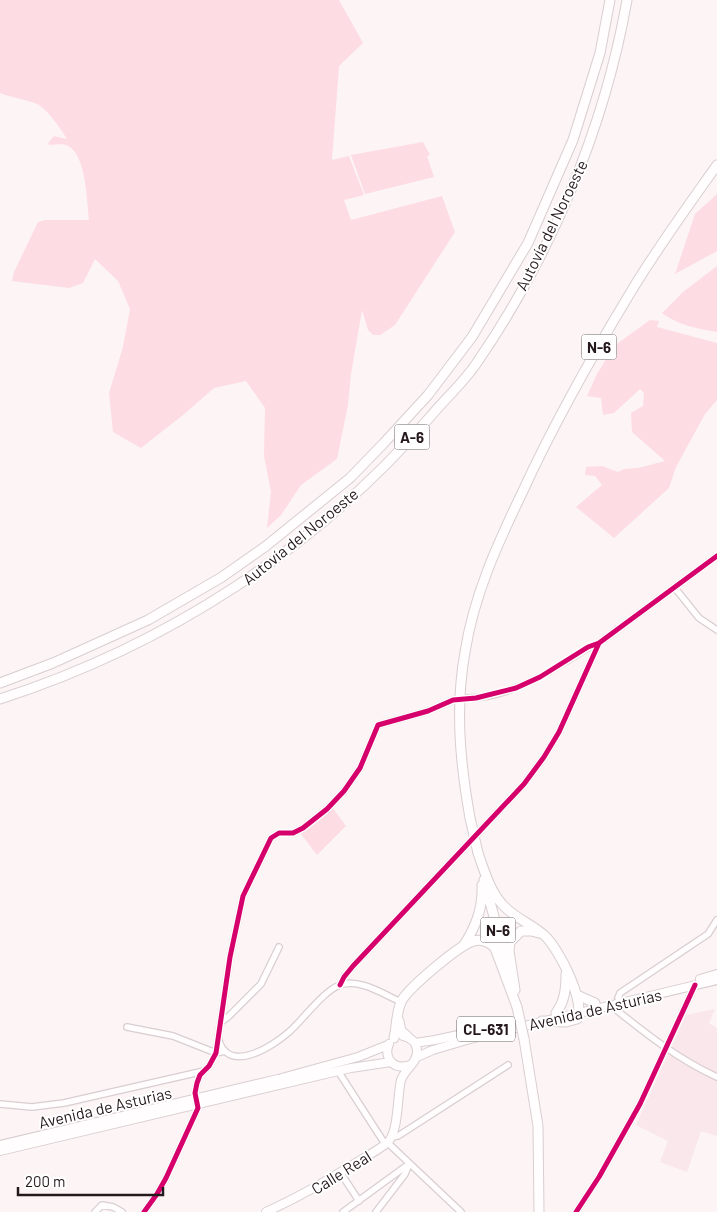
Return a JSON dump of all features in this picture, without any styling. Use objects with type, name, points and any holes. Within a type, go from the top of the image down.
[{"type":"highway","name":"Autovía del Noroeste","points":[[0,682],[53,663],[148,620],[222,577],[266,546],[350,478],[428,395],[472,337],[528,243],[573,140],[600,53],[610,0]]},
{"type":"highway","name":"Autovía del Noroeste","points":[[0,699],[59,678],[126,649],[192,615],[234,589],[319,526],[386,465],[421,427],[474,366],[504,320],[542,252],[577,178],[599,116],[621,36],[627,0]]},
{"type":"highway","name":"N-6","points":[[539,1212],[538,1126],[524,1039],[506,956],[478,853],[462,772],[459,714],[460,688],[465,652],[473,611],[492,557],[544,446],[628,297],[664,240],[717,165]]},
{"type":"highway","points":[[478,853],[484,872],[501,903],[516,916],[543,934],[559,953],[577,995],[578,1018],[574,1021],[542,1021]]},
{"type":"highway","points":[[464,945],[478,920],[482,906],[478,853]]},
{"type":"highway","points":[[517,1007],[509,951],[510,942],[521,931],[543,934]]},
{"type":"highway","points":[[391,1041],[401,1002],[420,981],[464,945],[474,941],[492,944],[498,954],[517,1007]]},
{"type":"highway","points":[[556,1013],[562,1003],[566,987],[566,968]]},
{"type":"highway","points":[[577,995],[595,1003]]},
{"type":"highway","points":[[562,1003],[570,1001],[579,1008]]},
{"type":"highway","points":[[398,1017],[402,1031],[411,1040]]},
{"type":"main road","name":"Avenida de Asturias","points":[[411,1040],[453,1036],[579,1008],[717,974]]},
{"type":"main road","name":"Avenida de Asturias","points":[[579,1008],[610,1005],[717,980]]},
{"type":"main road","name":"Avenida de Asturias","points":[[417,1057],[470,1039],[542,1021]]},
{"type":"main road","name":"CL-631","points":[[391,1041],[400,1036],[411,1040]]},
{"type":"main road","points":[[411,1040],[418,1050],[417,1057]]},
{"type":"main road","name":"Avenida de Asturias","points":[[0,1151],[197,1101],[358,1057],[391,1041]]},
{"type":"main road","points":[[391,1041],[387,1056],[394,1064],[402,1080]]},
{"type":"main road","name":"CL-631","points":[[394,1064],[403,1067],[410,1065],[417,1057]]},
{"type":"main road","name":"Avenida de Asturias","points":[[0,1145],[338,1071],[394,1064]]},
{"type":"main road","points":[[388,1141],[402,1080],[410,1065]]},
{"type":"main road","name":"Calle Real","points":[[266,1212],[302,1195],[388,1141]]},
{"type":"street","points":[[467,698],[476,698],[516,688],[540,677],[588,647],[600,643],[716,559]]},
{"type":"street","points":[[675,588],[699,618],[717,630]]},
{"type":"street","points":[[340,985],[353,966],[524,784],[544,757],[559,732],[600,643]]},
{"type":"street","points":[[144,1212],[166,1178],[198,1108],[196,1087],[216,1053],[230,957],[243,896],[271,838],[279,833],[293,834],[311,823],[344,791],[360,768],[378,725],[428,712],[453,700]]},
{"type":"street","points":[[618,998],[620,993],[708,934],[717,920]]},
{"type":"street","points":[[708,934],[717,933]]},
{"type":"street","points":[[220,1022],[228,1017],[261,984],[279,947]]},
{"type":"street","points":[[218,1033],[220,1044],[225,1051],[234,1056],[242,1057],[268,1046],[290,1032],[329,991],[340,985],[354,984],[364,986],[401,1002]]},
{"type":"street","points":[[576,1212],[640,1104],[695,985]]},
{"type":"street","points":[[610,1005],[666,1048],[690,1064],[717,1077]]},
{"type":"street","points":[[127,1027],[172,1036],[216,1053],[225,1051]]},
{"type":"street","points":[[388,1141],[508,1065]]},
{"type":"street","points":[[0,1104],[32,1106],[64,1103],[204,1071]]},
{"type":"street","points":[[338,1071],[388,1141],[409,1164],[461,1212]]},
{"type":"street","points":[[343,1212],[409,1164]]},
{"type":"street","points":[[376,1212],[405,1174],[409,1164]]},
{"type":"street","points":[[340,1172],[359,1201]]},
{"type":"street","points":[[95,1212],[102,1205],[113,1207],[122,1212]]},
{"type":"shaded area","points":[[0,0],[339,0],[363,43],[339,66],[332,160],[349,156],[364,195],[344,200],[351,220],[442,196],[455,232],[395,325],[380,335],[373,335],[368,330],[362,310],[351,374],[348,405],[337,459],[301,485],[281,515],[267,528],[271,492],[264,456],[265,408],[246,381],[214,388],[141,448],[113,432],[109,393],[123,347],[130,309],[118,281],[95,259],[83,283],[69,288],[12,281],[14,272],[38,222],[45,220],[89,220],[86,191],[79,158],[68,146],[61,144],[49,145],[48,143],[54,136],[67,139],[62,130],[39,105],[0,93]]},
{"type":"shaded area","points":[[423,142],[430,155],[427,156],[434,177],[365,194],[351,155]]},
{"type":"shaded area","points":[[717,194],[717,251],[675,274],[695,214]]},
{"type":"shaded area","points":[[717,266],[717,332],[695,328],[662,313],[683,292]]},
{"type":"shaded area","points":[[650,320],[659,321],[657,327],[717,343],[717,400],[705,414],[676,467],[669,488],[614,538],[576,507],[602,485],[595,476],[585,475],[586,467],[602,466],[618,472],[624,469],[638,468],[665,461],[632,432],[631,413],[643,406],[644,393],[640,389],[614,413],[603,415],[601,398],[587,396],[597,374],[614,346]]},
{"type":"shaded area","points":[[332,807],[346,826],[317,855],[301,834]]},
{"type":"shaded area","points":[[715,1009],[709,1023],[717,1028],[717,1136],[701,1131],[687,1172],[660,1162],[668,1141],[636,1125],[686,1015]]},
{"type":"cycle path","points":[[144,1212],[166,1178],[198,1108],[195,1093],[197,1083],[200,1075],[209,1066],[216,1053],[230,957],[243,896],[271,838],[279,833],[293,833],[303,828],[327,809],[344,791],[360,768],[378,725],[428,711],[453,700],[476,698],[516,688],[540,677],[588,647],[599,643],[717,556]]},
{"type":"cycle path","points":[[340,985],[353,966],[524,784],[544,757],[559,732],[599,643]]},
{"type":"cycle path","points":[[576,1212],[599,1177],[640,1104],[695,985]]}]
